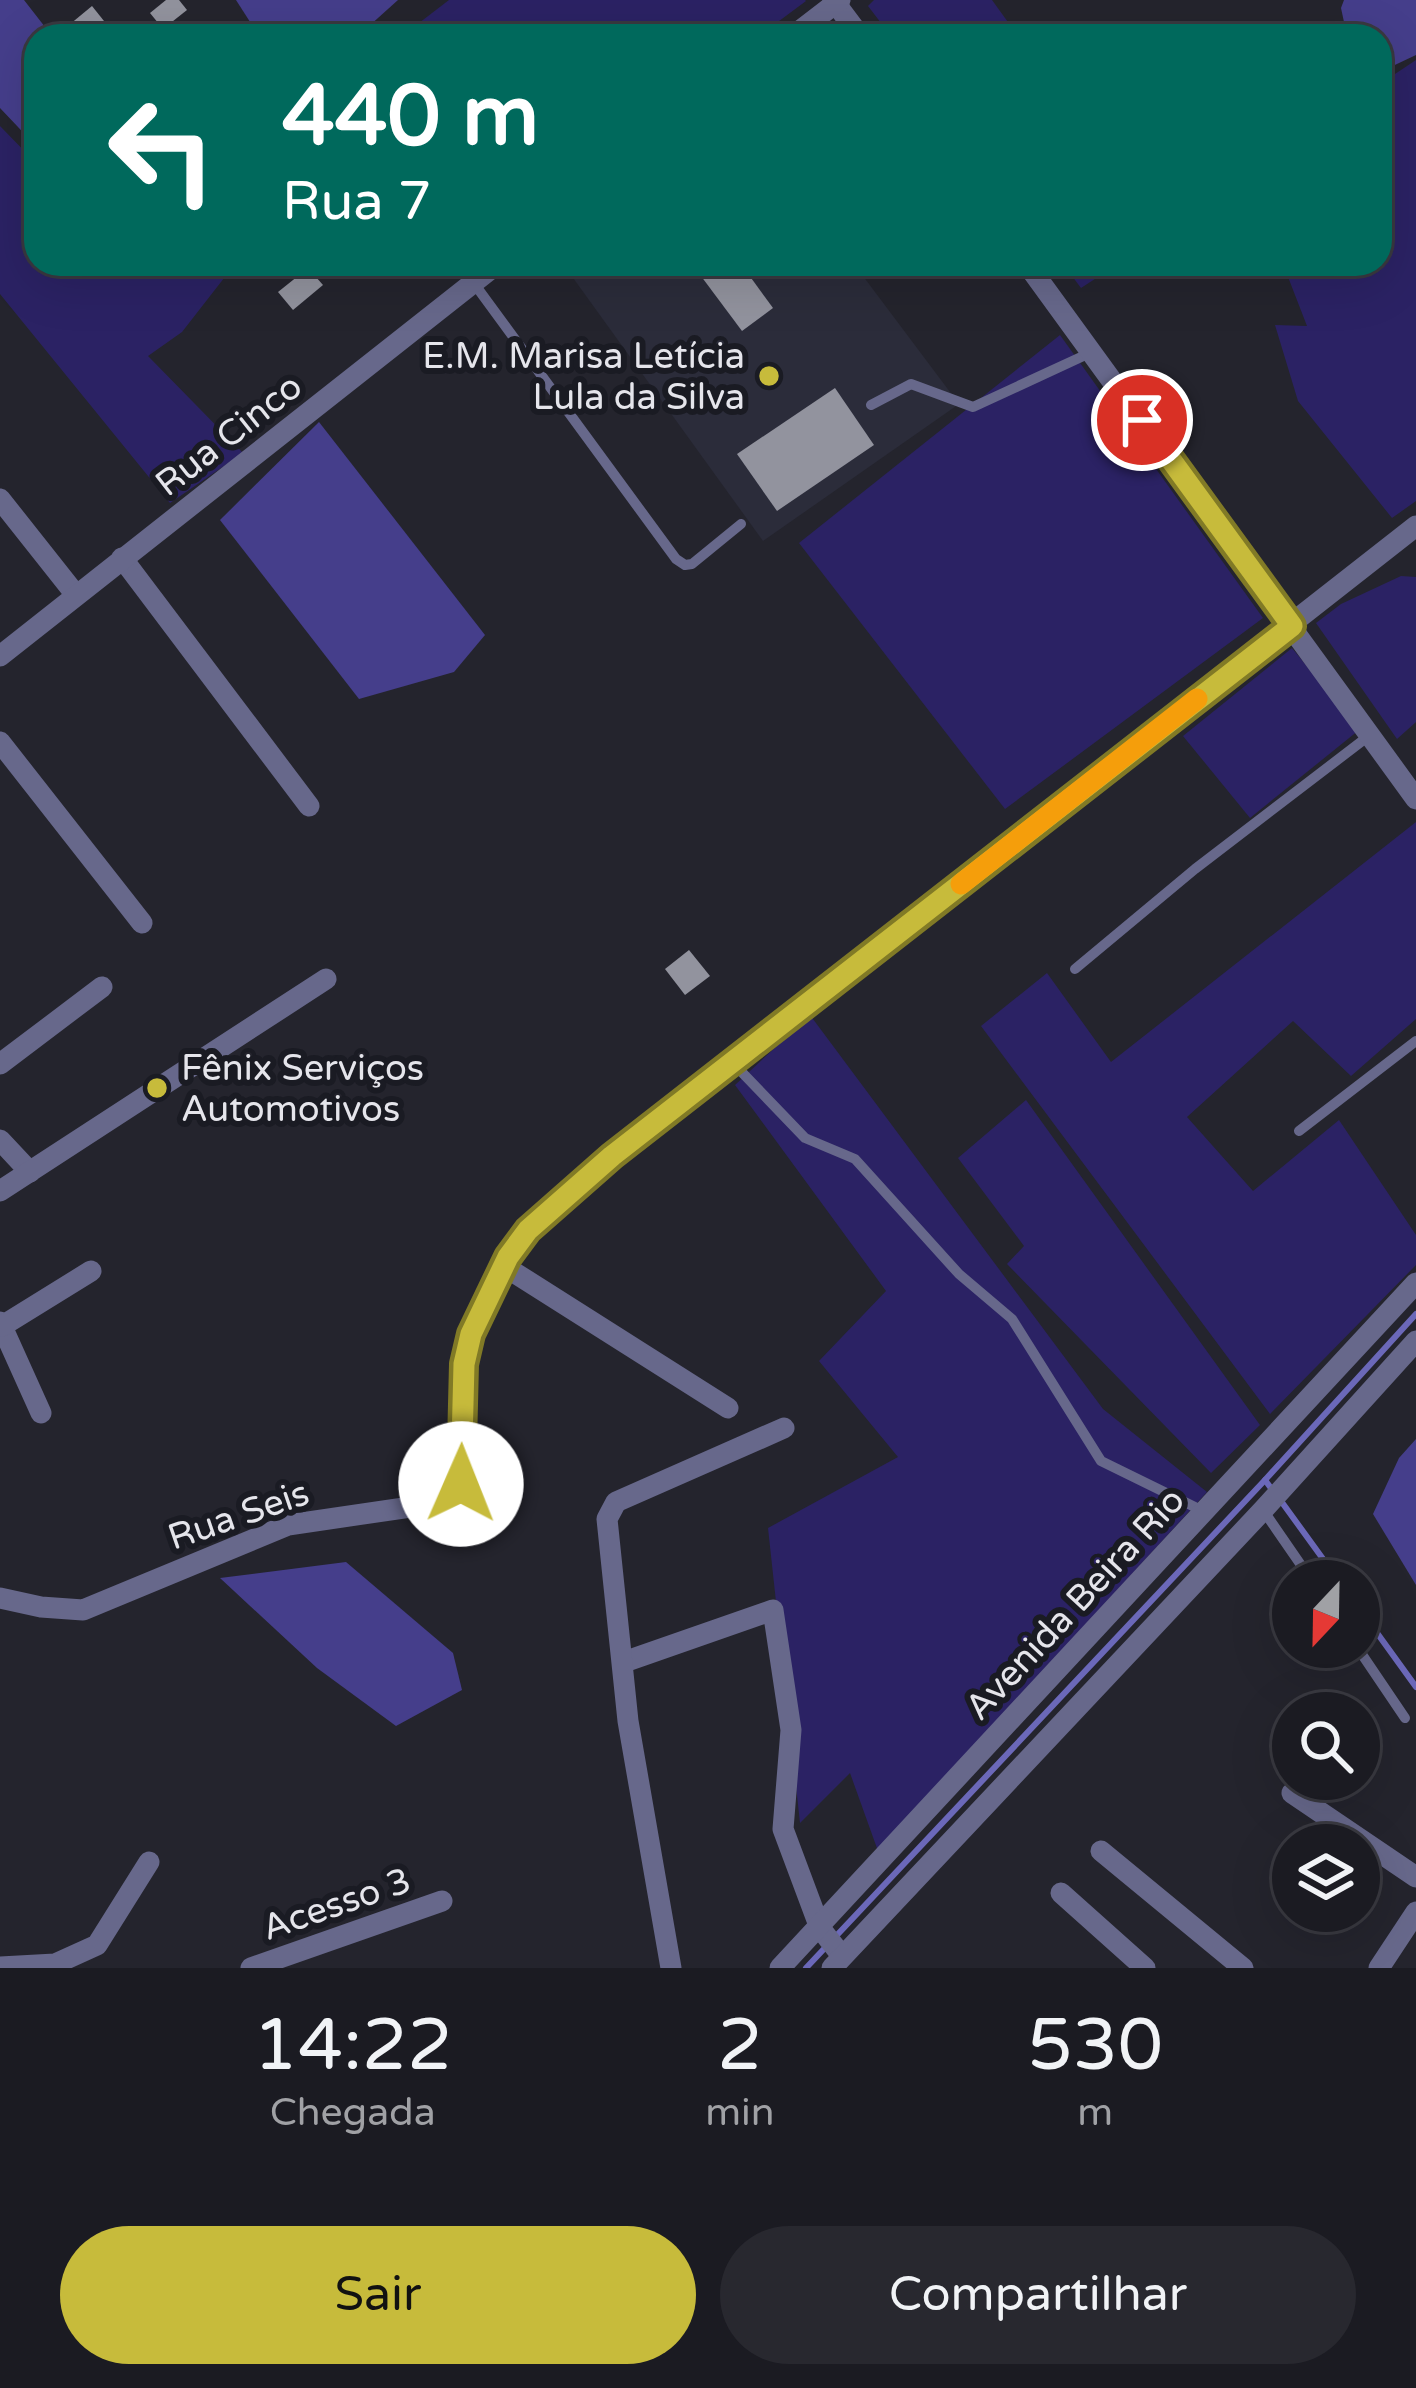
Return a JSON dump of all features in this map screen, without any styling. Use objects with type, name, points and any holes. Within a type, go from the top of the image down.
[{"type":"street","points":[[808,24],[836,1]]},
{"type":"street","name":"Rua Cinco","points":[[0,656],[482,276]]},
{"type":"street","points":[[1036,276],[1416,800]]},
{"type":"street","points":[[0,499],[76,595]]},
{"type":"street","name":"Rua Seis","points":[[0,1598],[82,1610],[288,1525],[445,1502],[461,1484],[464,1364],[471,1334],[504,1266],[528,1230],[612,1156],[1416,526]]},
{"type":"street","points":[[122,559],[309,806]]},
{"type":"street","points":[[0,742],[142,923]]},
{"type":"street","points":[[0,1191],[326,979]]},
{"type":"street","points":[[0,1064],[102,987]]},
{"type":"street","points":[[0,1140],[30,1172]]},
{"type":"street","points":[[504,1266],[728,1408]]},
{"type":"street","points":[[41,1413],[1,1324],[91,1271]]},
{"type":"street","name":"Avenida Beira Rio","points":[[780,1968],[831,1947],[1052,1706],[1272,1500],[1416,1283]]},
{"type":"street","name":"Avenida Beira Rio","points":[[831,1947],[1052,1706],[1203,1511],[1350,1383],[1416,1341]]},
{"type":"street","points":[[671,1968],[631,1744],[608,1538],[610,1510],[616,1502],[784,1428]]},
{"type":"street","points":[[623,1662],[773,1610],[790,1730],[783,1829],[831,1947]]},
{"type":"street","points":[[1302,1800],[1416,1877]]},
{"type":"street","points":[[1101,1852],[1243,1968]]},
{"type":"street","points":[[0,1967],[56,1964],[97,1945],[149,1862]]},
{"type":"street","points":[[1061,1893],[1145,1968]]},
{"type":"street","name":"Acesso 3","points":[[251,1968],[309,1957],[442,1901]]},
{"type":"street","points":[[1379,1968],[1416,1912]]},
{"type":"street","points":[[97,1945],[104,1968]]},
{"type":"lane","points":[[473,283],[676,560],[692,564],[741,524]]},
{"type":"lane","points":[[871,405],[911,384],[973,407],[1091,352]]},
{"type":"lane","points":[[1075,969],[1195,868],[1370,735]]},
{"type":"lane","points":[[1299,1131],[1416,1041]]},
{"type":"lane","points":[[732,1062],[806,1138],[855,1160],[959,1274],[1012,1319],[1102,1461],[1203,1511]]},
{"type":"lane","points":[[1272,1500],[1302,1560]]},
{"type":"lane","points":[[1371,1668],[1405,1718]]},
{"type":"shaded area","points":[[0,0],[24,0],[43,24],[24,24],[24,133],[0,108]]},
{"type":"shaded area","points":[[236,0],[398,0],[371,24],[251,24]]},
{"type":"shaded area","points":[[449,0],[806,1],[775,24],[418,24]]},
{"type":"shaded area","points":[[874,0],[992,0],[1009,24],[882,24],[868,6]]},
{"type":"shaded area","points":[[1344,0],[1416,0],[1416,55],[1392,66],[1392,24],[1344,24]]},
{"type":"shaded area","points":[[1416,60],[1416,501],[1392,518],[1298,401],[1275,325],[1307,326],[1288,276],[1392,276],[1392,76]]},
{"type":"shaded area","points":[[0,126],[24,151],[24,276],[226,276],[182,332],[148,356],[243,453],[170,503],[0,294]]},
{"type":"shaded area","points":[[572,276],[863,276],[959,404],[763,541]]},
{"type":"shaded area","points":[[1072,276],[1100,276],[1081,288]]},
{"type":"shaded area","points":[[1060,335],[1263,618],[1005,809],[799,543]]},
{"type":"shaded area","points":[[319,422],[485,635],[454,672],[359,699],[220,520]]},
{"type":"shaded area","points":[[1401,576],[1416,577],[1416,722],[1397,739],[1316,623],[1341,604]]},
{"type":"shaded area","points":[[1292,648],[1359,730],[1250,818],[1183,736]]},
{"type":"shaded area","points":[[1416,822],[1416,1019],[1351,1076],[1293,1021],[1187,1117],[1253,1191],[1339,1120],[1416,1235],[1416,1265],[1270,1414],[981,1026],[1047,973],[1111,1062]]},
{"type":"shaded area","points":[[810,1015],[1103,1409],[1207,1492],[878,1851],[850,1773],[800,1823],[768,1528],[898,1457],[819,1361],[886,1291],[735,1085]]},
{"type":"shaded area","points":[[1026,1100],[1260,1425],[1211,1473],[1007,1264],[1024,1246],[958,1158]]},
{"type":"shaded area","points":[[1416,1439],[1416,1585],[1373,1514],[1399,1458]]},
{"type":"shaded area","points":[[346,1562],[453,1653],[462,1690],[396,1726],[317,1668],[220,1578]]},
{"type":"building","points":[[166,0],[179,0],[187,10],[169,24],[159,24],[150,13]]},
{"type":"building","points":[[92,6],[104,21],[100,24],[70,24]]},
{"type":"building","points":[[298,276],[315,276],[323,285],[293,310],[278,292]]},
{"type":"building","points":[[701,276],[750,276],[773,308],[742,331]]},
{"type":"building","points":[[835,388],[874,445],[777,511],[737,454]]},
{"type":"building","points":[[689,950],[710,976],[685,995],[665,969]]},
{"type":"waterway","points":[[1273,1491],[1265,1480],[1416,1314]]},
{"type":"waterway","points":[[806,1968],[1265,1480]]},
{"type":"waterway","points":[[1281,1501],[1324,1560]]},
{"type":"waterway","points":[[1380,1637],[1416,1687]]},
{"type":"slow traffic","points":[[961,884],[1197,699]]},
{"type":"place","name":"E.M. Marisa Letícia Lula da Silva","points":[[769,376]]},
{"type":"place","name":"Fênix Serviços Automotivos","points":[[157,1088]]},
{"type":"route","points":[[461,1484],[464,1364],[471,1334],[508,1257],[528,1230],[612,1156],[1292,626],[1142,420]]}]
